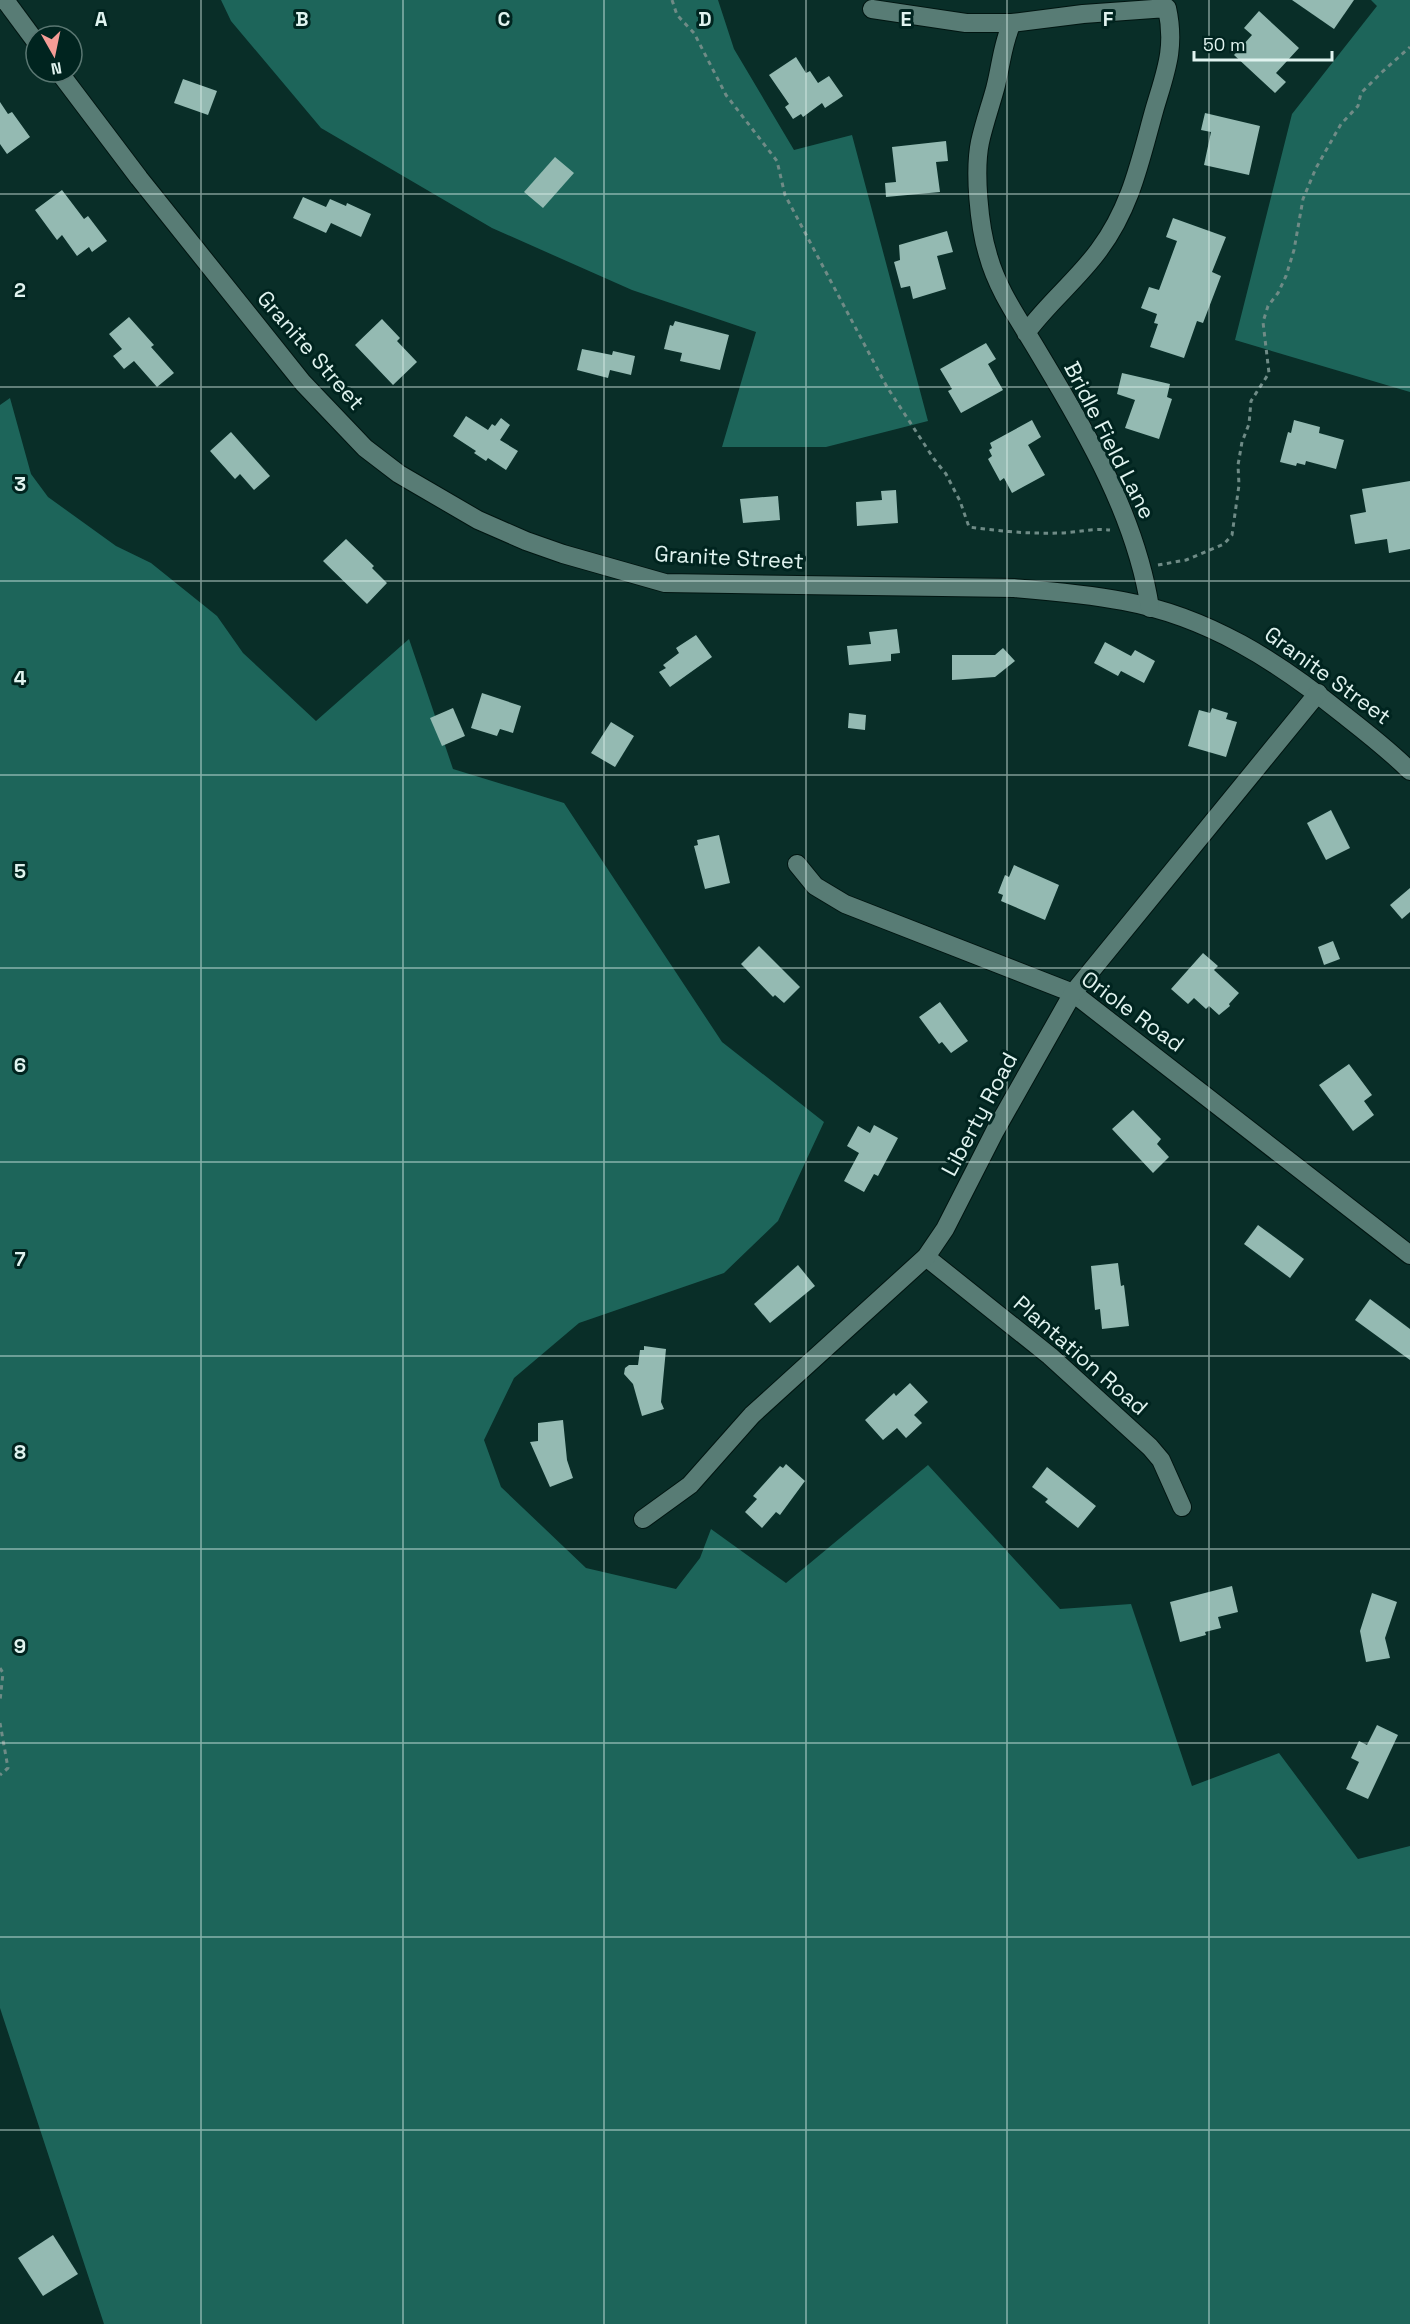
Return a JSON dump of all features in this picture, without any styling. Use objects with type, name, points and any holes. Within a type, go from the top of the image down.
[{"type":"street","points":[[872,9],[966,23],[1012,24],[1174,4],[1170,22],[1169,64],[1142,160],[1125,210],[1099,251],[1043,310],[1026,333]]},
{"type":"street","points":[[4,5],[24,28]]},
{"type":"street","name":"Bridle Field Lane","points":[[1012,24],[1005,38],[996,87],[980,144],[978,198],[987,254],[1004,299],[1082,428],[1115,492],[1141,567],[1150,608]]},
{"type":"street","name":"Granite Street","points":[[67,84],[139,178],[303,383],[365,448],[399,474],[478,520],[563,554],[665,583],[1014,588],[1125,601],[1180,617],[1247,645],[1300,679],[1391,752],[1410,771]]},
{"type":"street","name":"Liberty Road","points":[[643,1519],[690,1485],[752,1415],[926,1257],[945,1229],[995,1131],[1073,993],[1318,693]]},
{"type":"street","name":"Oriole Road","points":[[797,864],[815,886],[844,904],[1073,993],[1410,1254]]},
{"type":"street","name":"Plantation Road","points":[[926,1257],[1050,1356],[1150,1447],[1161,1460],[1182,1507]]},
{"type":"path","points":[[672,0],[676,15],[694,33],[726,95],[777,161],[785,195],[887,387],[946,474],[960,501],[969,528],[1060,533],[1092,528],[1131,534]]},
{"type":"path","points":[[1141,567],[1186,560],[1224,544],[1232,536],[1239,485],[1238,465],[1242,442],[1249,424],[1251,401],[1269,373],[1263,322],[1268,306],[1278,293],[1294,250],[1303,199],[1316,168],[1341,124],[1359,106],[1361,93],[1410,47]]},
{"type":"path","points":[[0,1668],[3,1673],[0,1701]]},
{"type":"path","points":[[0,1723],[8,1768],[0,1774]]},
{"type":"green space","points":[[221,0],[718,0],[734,49],[794,150],[852,135],[928,421],[826,447],[722,447],[756,332],[632,290],[492,228],[321,128],[231,21]]},
{"type":"green space","points":[[1371,0],[1410,0],[1410,392],[1235,340],[1292,114],[1377,6]]},
{"type":"green space","points":[[10,398],[31,474],[48,497],[116,546],[151,563],[217,616],[243,653],[316,721],[409,639],[453,769],[564,803],[722,1042],[824,1122],[778,1221],[724,1273],[579,1323],[514,1378],[484,1440],[501,1487],[586,1568],[676,1589],[700,1558],[711,1529],[786,1583],[928,1465],[1060,1609],[1131,1604],[1192,1786],[1279,1753],[1358,1859],[1410,1846],[1410,2324],[104,2324],[0,2008],[0,405]]},
{"type":"building","points":[[1292,0],[1354,0],[1334,29]]},
{"type":"building","points":[[1259,11],[1299,48],[1276,73],[1286,82],[1275,93],[1234,55],[1252,35],[1244,28]]},
{"type":"building","points":[[796,57],[806,73],[810,71],[818,83],[829,76],[843,96],[825,108],[822,103],[803,117],[801,114],[793,119],[785,107],[789,104],[769,75]]},
{"type":"building","points":[[183,79],[217,91],[208,115],[174,103]]},
{"type":"building","points":[[0,102],[8,114],[12,112],[30,137],[7,154],[0,144]]},
{"type":"building","points":[[1205,113],[1260,126],[1249,175],[1204,165],[1211,132],[1201,130]]},
{"type":"building","points":[[946,141],[948,161],[936,162],[940,192],[886,197],[885,183],[896,182],[892,147]]},
{"type":"building","points":[[555,157],[574,173],[543,208],[524,192]]},
{"type":"building","points":[[62,190],[84,219],[88,216],[107,241],[92,252],[89,247],[77,256],[62,235],[57,240],[35,210]]},
{"type":"building","points":[[303,197],[326,207],[330,199],[346,206],[347,203],[371,214],[361,237],[331,223],[326,233],[293,218]]},
{"type":"building","points":[[1173,218],[1226,237],[1212,272],[1221,276],[1203,323],[1197,321],[1184,358],[1150,347],[1158,324],[1154,323],[1157,314],[1141,308],[1149,287],[1159,290],[1177,241],[1166,237]]},
{"type":"building","points":[[947,231],[953,252],[937,256],[946,289],[913,299],[910,286],[901,288],[894,262],[900,260],[899,245]]},
{"type":"building","points":[[129,317],[154,345],[151,347],[174,373],[157,387],[134,361],[124,369],[113,356],[122,349],[109,334]]},
{"type":"building","points":[[382,319],[400,338],[397,341],[417,362],[393,385],[355,345]]},
{"type":"building","points":[[675,321],[729,335],[720,370],[680,361],[682,353],[664,349],[670,325],[673,326]]},
{"type":"building","points":[[986,343],[996,359],[988,364],[1003,390],[961,413],[948,391],[952,389],[940,369]]},
{"type":"building","points":[[582,349],[612,355],[613,351],[635,356],[631,375],[610,370],[608,378],[577,370]]},
{"type":"building","points":[[1122,373],[1170,384],[1167,397],[1172,399],[1159,439],[1125,428],[1135,400],[1117,394]]},
{"type":"building","points":[[466,416],[488,430],[492,424],[495,426],[501,418],[510,425],[500,440],[518,451],[506,470],[488,458],[486,461],[474,453],[476,451],[453,436]]},
{"type":"building","points":[[1032,420],[1041,437],[1028,445],[1045,475],[1012,493],[1004,478],[1000,481],[988,459],[992,456],[989,450],[992,448],[990,443]]},
{"type":"building","points":[[1294,420],[1320,427],[1319,433],[1344,440],[1336,469],[1306,461],[1305,465],[1297,463],[1296,466],[1280,462],[1288,432],[1291,433]]},
{"type":"building","points":[[231,432],[270,476],[254,490],[240,474],[235,479],[210,451]]},
{"type":"building","points":[[1410,481],[1410,549],[1389,553],[1387,539],[1355,544],[1350,515],[1366,512],[1362,489]]},
{"type":"building","points":[[896,490],[898,523],[857,526],[856,502],[882,500],[881,491]]},
{"type":"building","points":[[778,496],[780,520],[743,523],[740,499]]},
{"type":"building","points":[[346,539],[374,566],[372,568],[387,583],[367,604],[323,561]]},
{"type":"building","points":[[897,629],[900,653],[891,654],[891,661],[849,665],[847,646],[871,644],[869,632]]},
{"type":"building","points":[[696,635],[712,657],[670,687],[659,672],[666,668],[663,665],[679,653],[676,648]]},
{"type":"building","points":[[1105,642],[1131,656],[1135,650],[1155,661],[1144,683],[1121,671],[1118,676],[1094,663]]},
{"type":"building","points":[[1003,648],[1015,661],[995,677],[952,680],[952,655],[995,655]]},
{"type":"building","points":[[482,693],[521,706],[513,733],[500,729],[497,736],[471,728]]},
{"type":"building","points":[[453,708],[465,736],[442,746],[430,718]]},
{"type":"building","points":[[1212,708],[1228,713],[1226,719],[1237,722],[1226,757],[1188,746],[1199,710],[1210,713]]},
{"type":"building","points":[[849,713],[866,715],[865,730],[848,728]]},
{"type":"building","points":[[611,722],[634,736],[615,767],[591,753]]},
{"type":"building","points":[[1331,810],[1350,848],[1326,860],[1307,823]]},
{"type":"building","points":[[719,835],[730,883],[705,889],[694,846],[698,845],[697,840]]},
{"type":"building","points":[[1014,865],[1059,885],[1045,920],[1001,901],[1003,895],[998,893],[1005,875],[1009,877]]},
{"type":"building","points":[[1410,888],[1410,912],[1402,919],[1390,905]]},
{"type":"building","points":[[1333,941],[1340,959],[1324,965],[1318,947]]},
{"type":"building","points":[[759,946],[800,987],[784,1003],[775,995],[773,997],[741,964]]},
{"type":"building","points":[[1203,953],[1218,966],[1214,970],[1239,993],[1229,1004],[1230,1006],[1219,1015],[1209,1006],[1206,1009],[1194,998],[1188,1004],[1171,989]]},
{"type":"building","points":[[940,1002],[968,1041],[951,1053],[942,1042],[939,1044],[919,1017]]},
{"type":"building","points":[[1349,1064],[1372,1095],[1364,1101],[1374,1115],[1353,1131],[1319,1085]]},
{"type":"building","points":[[1133,1110],[1161,1139],[1157,1144],[1169,1157],[1153,1173],[1112,1129]]},
{"type":"building","points":[[874,1125],[898,1138],[878,1176],[874,1174],[864,1192],[844,1181],[859,1153],[847,1146],[858,1126],[870,1133]]},
{"type":"building","points":[[1258,1225],[1304,1259],[1290,1278],[1244,1244]]},
{"type":"building","points":[[1118,1263],[1121,1286],[1124,1285],[1129,1326],[1102,1329],[1100,1309],[1095,1310],[1091,1266]]},
{"type":"building","points":[[798,1265],[815,1286],[770,1323],[754,1304]]},
{"type":"building","points":[[1370,1299],[1410,1329],[1410,1360],[1355,1320]]},
{"type":"building","points":[[644,1346],[666,1349],[661,1402],[664,1409],[642,1416],[633,1384],[624,1374],[625,1368],[629,1365],[638,1365],[640,1350],[644,1350]]},
{"type":"building","points":[[910,1383],[928,1402],[914,1415],[922,1423],[906,1438],[897,1428],[883,1440],[865,1420],[894,1393],[896,1396]]},
{"type":"building","points":[[563,1420],[567,1460],[573,1478],[550,1487],[530,1442],[538,1441],[538,1423]]},
{"type":"building","points":[[786,1464],[805,1481],[780,1515],[776,1512],[762,1528],[745,1512],[757,1499],[753,1496],[780,1466],[783,1468]]},
{"type":"building","points":[[1047,1467],[1096,1506],[1078,1528],[1045,1502],[1048,1499],[1032,1487]]},
{"type":"building","points":[[1232,1586],[1238,1612],[1218,1617],[1221,1628],[1180,1642],[1170,1602]]},
{"type":"building","points":[[1372,1593],[1397,1602],[1385,1638],[1390,1658],[1366,1662],[1360,1631]]},
{"type":"building","points":[[1377,1725],[1398,1735],[1368,1799],[1346,1789],[1359,1762],[1351,1758],[1359,1741],[1367,1745]]},
{"type":"building","points":[[53,2235],[78,2274],[43,2296],[18,2258]]}]
